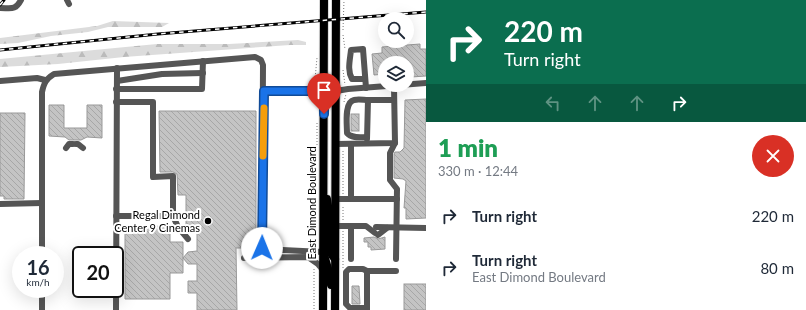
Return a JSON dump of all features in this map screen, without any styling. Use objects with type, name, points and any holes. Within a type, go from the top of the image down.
[{"type":"main road","name":"East Dimond Boulevard","points":[[323,310],[324,0]]},
{"type":"main road","points":[[334,310],[336,259],[336,0]]},
{"type":"main road","points":[[324,91],[336,92]]},
{"type":"main road","points":[[323,183],[329,212],[329,251],[336,259]]},
{"type":"main road","points":[[323,252],[330,272],[334,310]]},
{"type":"lane","points":[[0,8],[14,9],[18,6],[21,0]]},
{"type":"lane","points":[[365,79],[352,79],[350,66],[351,50],[363,50],[366,88]]},
{"type":"lane","points":[[42,246],[42,92],[45,80],[54,74],[255,57],[261,60],[264,65],[262,248],[323,252]]},
{"type":"lane","points":[[116,89],[202,89],[203,61]]},
{"type":"lane","points":[[116,310],[117,68]]},
{"type":"lane","points":[[117,81],[162,74],[203,73]]},
{"type":"lane","points":[[0,81],[38,78],[45,80]]},
{"type":"lane","points":[[414,84],[426,83]]},
{"type":"lane","points":[[336,92],[348,89],[378,87]]},
{"type":"lane","points":[[264,91],[324,91]]},
{"type":"lane","points":[[394,92],[395,143],[390,153],[390,180],[397,188],[396,259]]},
{"type":"lane","points":[[394,100],[354,100],[350,102],[348,107],[348,133],[350,136],[367,140],[395,143]]},
{"type":"lane","points":[[367,140],[368,100]]},
{"type":"lane","points":[[116,102],[153,102],[153,177],[173,176],[173,216],[178,227],[188,239]]},
{"type":"lane","points":[[336,144],[351,144],[367,140]]},
{"type":"lane","points":[[66,148],[69,144],[78,144],[83,148]]},
{"type":"lane","points":[[351,144],[351,199]]},
{"type":"lane","points":[[336,199],[397,199]]},
{"type":"lane","points":[[0,204],[42,203]]},
{"type":"lane","points":[[116,216],[173,216]]},
{"type":"lane","points":[[375,231],[377,224],[388,228]]},
{"type":"lane","points":[[336,226],[351,226],[375,231],[388,228],[426,228]]},
{"type":"lane","points":[[351,226],[351,259]]},
{"type":"lane","points":[[244,258],[308,257],[318,264],[323,270]]},
{"type":"lane","points":[[367,272],[367,309],[350,308],[346,304],[346,272],[349,269],[363,269],[367,272],[396,272]]},
{"type":"lane","points":[[42,298],[42,310]]},
{"type":"green space","points":[[113,21],[169,23],[162,27],[108,27],[88,32],[51,36],[18,43],[0,44],[0,38],[97,26]]},
{"type":"green space","points":[[298,40],[306,42],[306,45],[0,67],[0,59],[157,44],[229,44]]},
{"type":"building","points":[[414,44],[420,44],[420,49],[426,49],[426,76],[414,77],[414,56],[378,56],[378,75],[374,75],[372,54],[382,53],[382,48],[414,48]]},
{"type":"building","points":[[426,99],[426,218],[406,219],[406,208],[404,208],[406,181],[403,179],[394,178],[394,154],[395,152],[400,152],[404,148],[405,100]]},
{"type":"building","points":[[49,105],[64,105],[64,128],[87,128],[87,105],[102,105],[102,138],[87,137],[81,140],[69,140],[65,137],[49,136]]},
{"type":"building","points":[[159,111],[256,111],[256,248],[236,248],[237,310],[197,310],[197,293],[188,293],[188,281],[197,281],[197,264],[188,264],[183,258],[188,252],[197,251],[197,232],[194,232],[194,225],[186,225],[186,195],[178,195],[177,174],[173,172],[160,172]]},
{"type":"building","points":[[0,113],[25,113],[24,199],[4,199],[4,196],[0,196]]},
{"type":"building","points":[[351,114],[359,114],[359,131],[351,131]]},
{"type":"building","points":[[170,226],[170,242],[183,242],[183,273],[170,273],[170,299],[125,299],[125,227]]},
{"type":"building","points":[[374,237],[378,239],[385,237],[385,249],[371,250],[371,247],[368,247],[368,242],[364,242],[364,238]]},
{"type":"building","points":[[404,284],[426,284],[426,310],[404,310]]},
{"type":"building","points":[[352,286],[359,286],[360,304],[352,304]]},
{"type":"railway","points":[[0,5],[4,0]]},
{"type":"railway","points":[[0,50],[158,34],[426,12]]},
{"type":"slow traffic","points":[[263,156],[264,108]]},
{"type":"place","name":"Regal Dimond Center 9 Cinemas","points":[[208,221]]},
{"type":"route","points":[[262,248],[264,91],[324,91],[324,114]]}]
